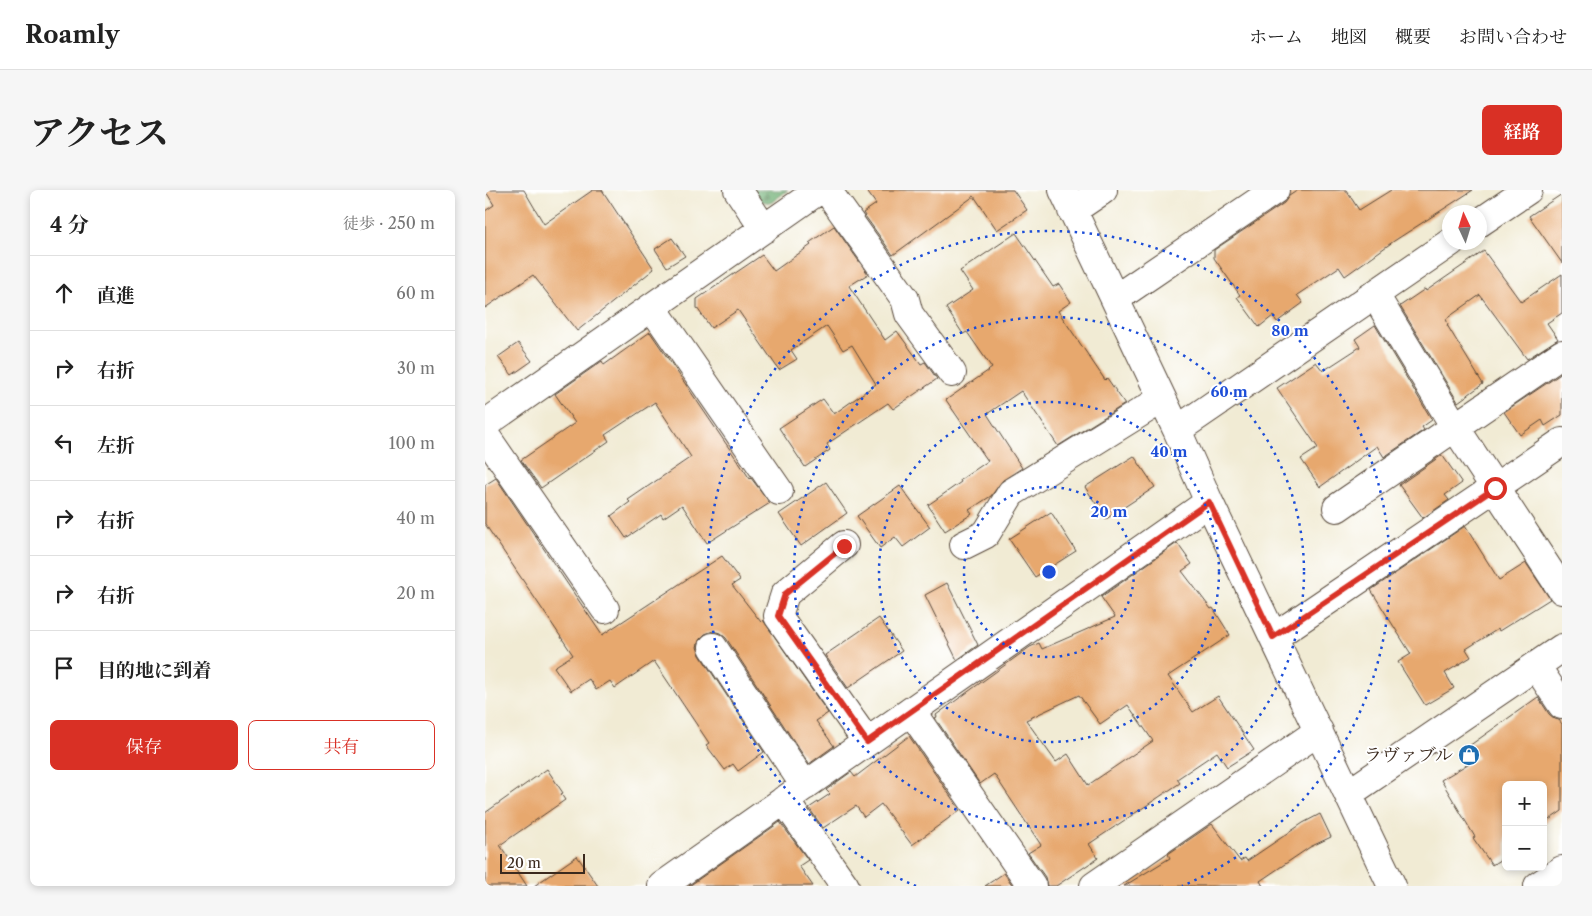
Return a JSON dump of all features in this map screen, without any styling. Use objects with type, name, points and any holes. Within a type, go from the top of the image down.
[{"type":"street","points":[[738,190],[764,229]]},
{"type":"street","points":[[485,424],[819,190]]},
{"type":"street","points":[[827,190],[905,299],[909,314],[952,374]]},
{"type":"street","points":[[1103,190],[1068,200],[1392,886]]},
{"type":"street","points":[[1115,299],[1275,190]]},
{"type":"street","points":[[1487,218],[1528,190]]},
{"type":"street","points":[[1177,430],[1442,248]]},
{"type":"street","points":[[1375,295],[1455,427],[1562,590]]},
{"type":"street","points":[[652,307],[779,491]]},
{"type":"street","points":[[1337,508],[1562,354]]},
{"type":"street","points":[[965,545],[986,534],[1011,493],[1162,399]]},
{"type":"street","points":[[485,435],[605,609]]},
{"type":"street","points":[[1273,637],[1562,442]]},
{"type":"street","points":[[666,885],[1209,502]]},
{"type":"street","points":[[844,546],[785,594],[778,616],[867,742]]},
{"type":"street","points":[[713,647],[845,886]]},
{"type":"street","points":[[1349,794],[1562,648]]},
{"type":"street","points":[[1536,666],[1562,705]]},
{"type":"street","points":[[911,711],[1032,886]]},
{"type":"street","points":[[1094,886],[1319,731]]},
{"type":"street","points":[[1538,886],[1562,870]]},
{"type":"green space","points":[[748,190],[788,190],[771,203],[755,200]]},
{"type":"building","points":[[485,190],[524,190],[544,224],[593,190],[602,190],[654,269],[577,331],[533,275],[485,308],[485,211],[494,205]]},
{"type":"building","points":[[866,190],[1013,190],[1027,210],[997,230],[974,196],[893,255],[863,213],[876,204]]},
{"type":"building","points":[[1298,190],[1346,190],[1359,210],[1391,190],[1473,190],[1450,205],[1442,205],[1442,210],[1345,276],[1339,267],[1297,295],[1303,303],[1277,322],[1273,316],[1259,327],[1237,297],[1240,295],[1214,258],[1214,250],[1284,203],[1289,196]]},
{"type":"building","points":[[1562,194],[1562,263],[1529,216]]},
{"type":"building","points":[[834,226],[868,274],[849,286],[885,340],[897,331],[921,364],[925,362],[937,379],[893,409],[888,403],[827,444],[830,450],[805,467],[779,428],[823,399],[834,414],[876,384],[852,345],[843,350],[827,326],[791,350],[797,359],[779,370],[738,310],[711,328],[697,308],[697,299],[762,255],[774,271]]},
{"type":"building","points":[[1016,233],[1053,287],[1059,284],[1071,302],[1058,311],[1105,380],[1107,378],[1125,404],[1058,446],[1021,391],[987,414],[1022,468],[1003,480],[991,496],[969,510],[972,514],[945,531],[928,505],[988,461],[946,400],[992,368],[967,332],[963,334],[946,308],[973,290],[960,271]]},
{"type":"building","points":[[672,238],[685,256],[667,267],[655,249]]},
{"type":"building","points":[[1484,251],[1521,302],[1562,274],[1562,313],[1547,323],[1558,339],[1527,359],[1480,295],[1446,319],[1447,325],[1483,384],[1458,402],[1400,306],[1425,289],[1426,291]]},
{"type":"building","points":[[1375,325],[1432,420],[1422,427],[1424,430],[1384,457],[1377,446],[1320,487],[1301,459],[1318,448],[1277,388],[1316,362],[1323,371],[1360,347],[1355,339]]},
{"type":"building","points":[[650,332],[750,479],[770,503],[707,543],[682,505],[663,518],[661,514],[626,538],[611,516],[630,502],[628,500],[691,457],[655,402],[605,435],[609,441],[541,488],[521,460],[575,423],[555,394],[602,361],[604,365]]},
{"type":"building","points":[[518,343],[532,361],[512,375],[498,357]]},
{"type":"building","points":[[1562,373],[1562,415],[1545,426],[1542,420],[1520,435],[1504,412]]},
{"type":"building","points":[[1442,455],[1462,483],[1445,495],[1449,500],[1423,518],[1399,485]]},
{"type":"building","points":[[1134,456],[1155,487],[1106,519],[1085,487]]},
{"type":"building","points":[[496,478],[602,635],[722,556],[740,580],[732,585],[761,622],[763,620],[828,713],[816,721],[834,746],[809,764],[726,638],[720,633],[713,631],[705,634],[699,640],[697,647],[700,655],[764,752],[738,771],[733,764],[725,770],[706,745],[709,743],[654,661],[615,688],[610,681],[596,690],[589,679],[571,691],[554,667],[573,655],[485,524],[485,485]]},
{"type":"building","points":[[826,482],[847,513],[801,546],[779,514]]},
{"type":"building","points":[[900,486],[930,527],[903,547],[895,537],[880,548],[857,516]]},
{"type":"building","points":[[1051,512],[1076,551],[1035,577],[1009,539]]},
{"type":"building","points":[[1465,526],[1499,580],[1526,563],[1550,599],[1466,649],[1471,657],[1445,673],[1454,688],[1425,705],[1398,662],[1411,654],[1371,590]]},
{"type":"building","points":[[1177,543],[1192,564],[1182,571],[1211,609],[1213,608],[1230,635],[1168,676],[1193,712],[1218,696],[1254,750],[1227,767],[1217,752],[1177,779],[1180,783],[1089,844],[1098,858],[1056,886],[1047,886],[1045,877],[1028,853],[1041,845],[994,774],[980,784],[935,718],[937,717],[936,715],[1030,647],[1039,643],[1042,649],[1115,617],[1101,597]],"holes":[[[1079,695],[1100,724],[1128,705],[1153,741],[1088,785],[1068,754],[1056,762],[1026,720]]]},
{"type":"building","points":[[947,583],[978,645],[957,660],[925,595]]},
{"type":"building","points":[[879,618],[902,651],[848,688],[825,655]]},
{"type":"building","points":[[1538,697],[1549,714],[1562,724],[1562,811],[1547,821],[1547,781],[1502,781],[1502,859],[1492,865],[1473,838],[1475,837],[1441,780],[1478,758],[1469,746]]},
{"type":"building","points":[[909,736],[960,810],[912,845],[881,804],[864,817],[856,806],[823,828],[809,808],[830,794],[826,790],[851,772],[855,777]]},
{"type":"building","points":[[547,769],[563,793],[561,794],[565,800],[500,845],[527,886],[485,886],[485,813]]},
{"type":"building","points":[[1320,814],[1331,837],[1310,847],[1260,881],[1263,886],[1124,886],[1170,858],[1168,854],[1212,824],[1240,861],[1245,858],[1247,861],[1303,823]]},
{"type":"building","points":[[780,822],[808,860],[799,866],[813,886],[689,886]]},
{"type":"building","points":[[577,856],[598,886],[534,886]]},
{"type":"building","points":[[1004,873],[1013,886],[985,886]]},
{"type":"place","name":"ラヴァブル","points":[[1469,755]]},
{"type":"route","points":[[844,546],[785,594],[778,616],[867,742],[1209,502],[1273,637],[1495,488]]}]
